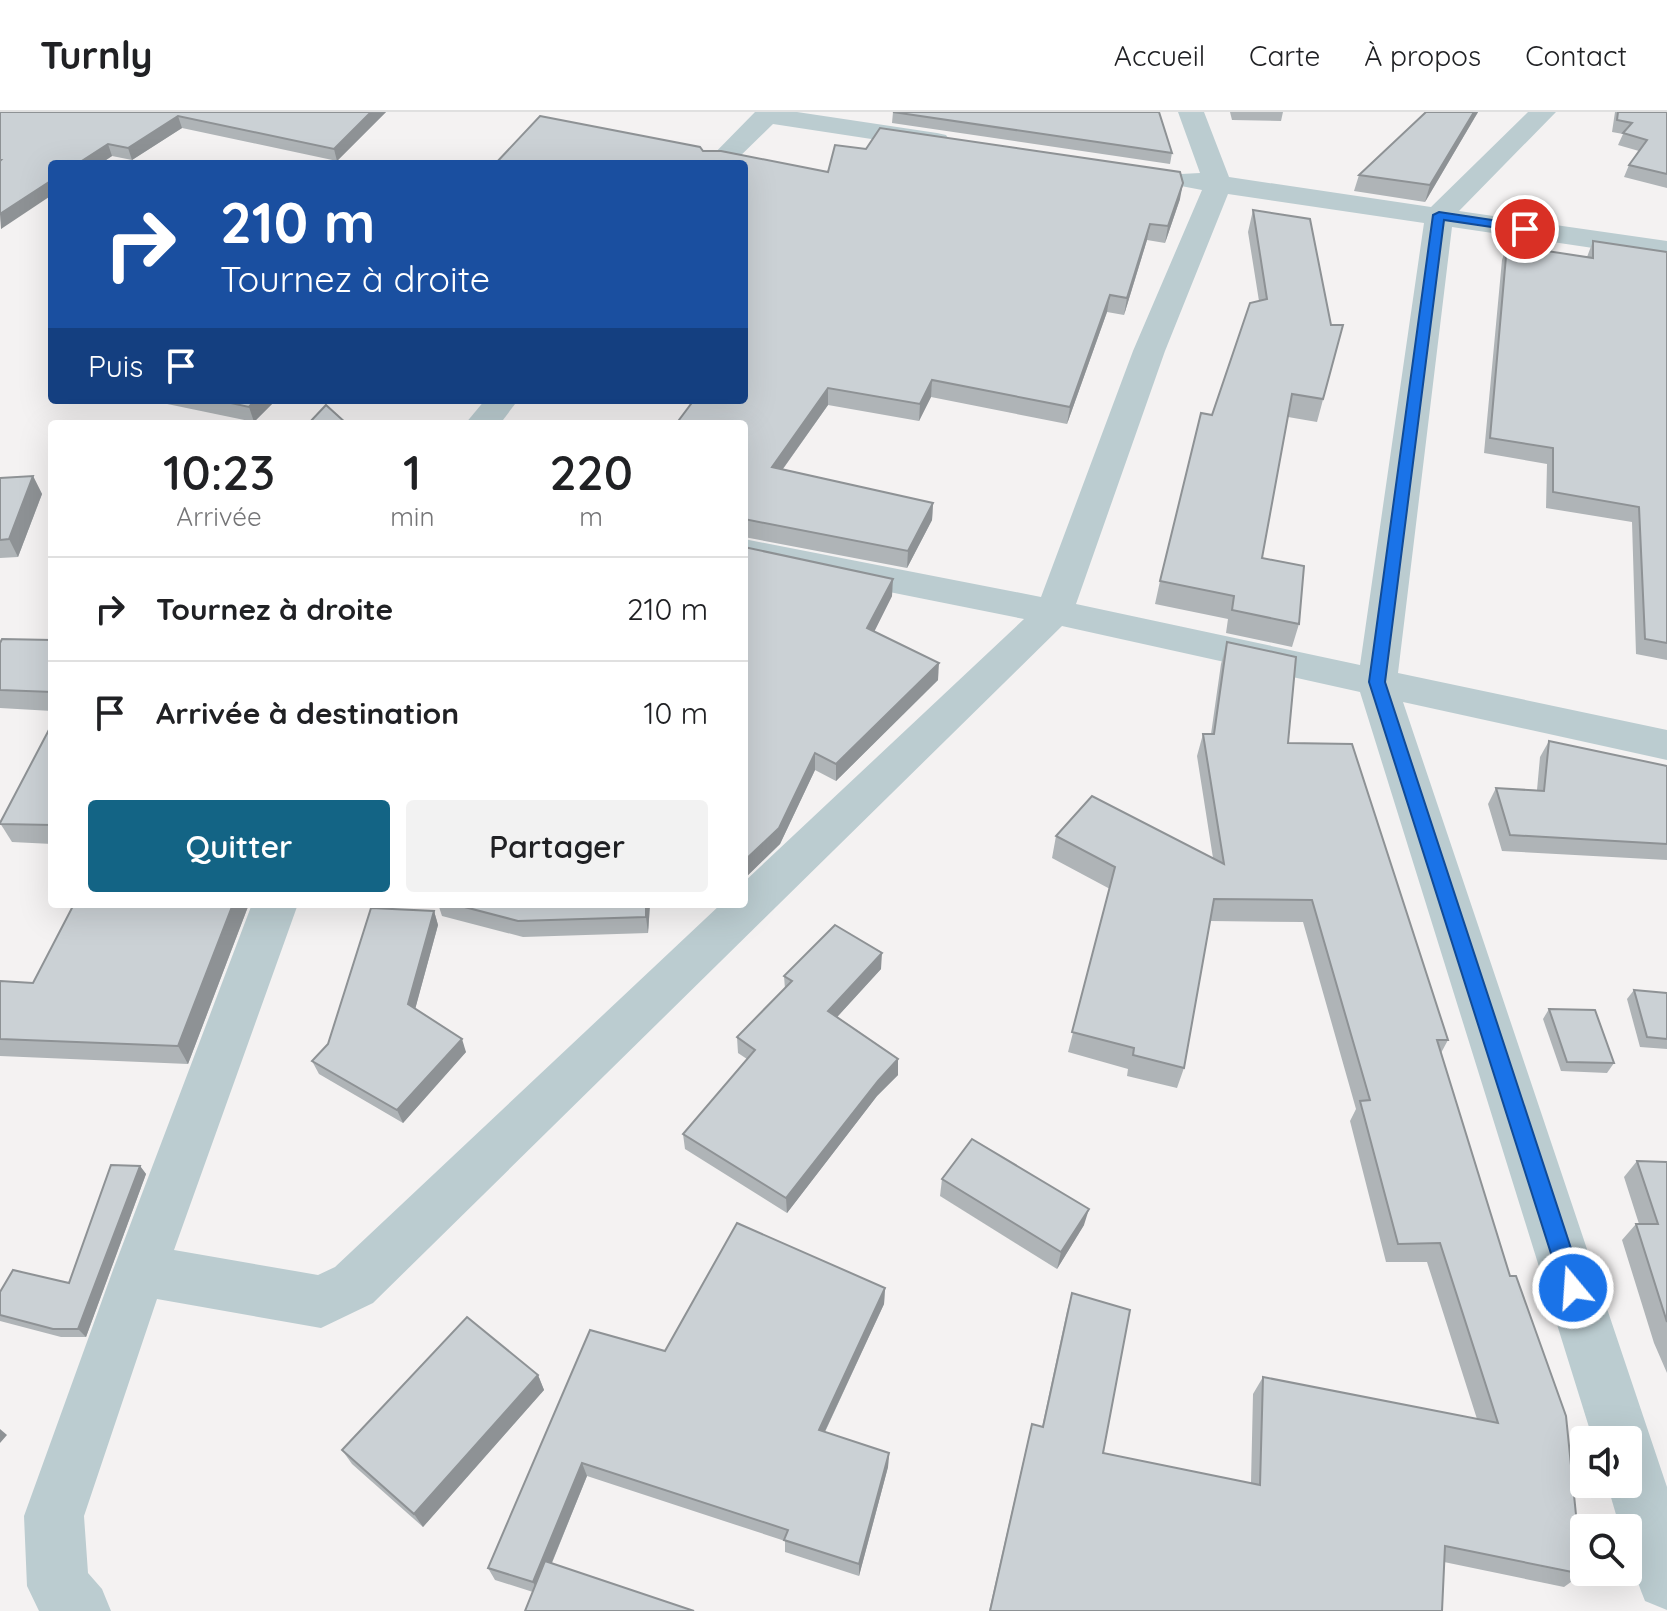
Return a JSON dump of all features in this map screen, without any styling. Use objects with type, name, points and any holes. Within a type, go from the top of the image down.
[{"type":"street","points":[[748,906],[1054,612],[1149,351],[1218,184],[1191,112]]},
{"type":"street","points":[[1543,112],[1439,215],[1377,682],[1617,1426]]},
{"type":"street","points":[[721,160],[768,114],[969,146]]},
{"type":"street","points":[[1171,177],[1667,250]]},
{"type":"street","points":[[485,420],[499,404]]},
{"type":"street","points":[[748,552],[1054,612],[1667,745]]},
{"type":"street","points":[[80,1611],[58,1586],[54,1516],[140,1270],[274,908]]},
{"type":"street","points":[[140,1270],[321,1302],[354,1285],[746,908]]},
{"type":"street","points":[[1641,1498],[1667,1579]]},
{"type":"building","points":[[0,112],[371,112],[334,149],[178,116],[128,148],[108,144],[83,160],[48,160],[48,183],[0,214]]},
{"type":"building","points":[[893,112],[1159,112],[1172,153]]},
{"type":"building","points":[[1426,112],[1474,112],[1430,185],[1359,175]]},
{"type":"building","points":[[1618,112],[1667,112],[1667,174],[1629,165],[1647,140],[1623,133],[1632,123],[1617,120]]},
{"type":"building","points":[[540,116],[700,147],[703,151],[721,151],[828,172],[835,145],[866,149],[880,128],[1180,172],[1183,183],[1168,226],[1150,224],[1127,298],[1110,295],[1070,407],[932,380],[920,404],[828,388],[772,467],[933,503],[908,551],[748,520],[748,420],[679,420],[691,404],[748,404],[748,160],[499,160]]},
{"type":"building","points":[[1253,210],[1310,219],[1331,325],[1343,325],[1323,399],[1292,394],[1262,558],[1304,566],[1299,624],[1232,610],[1234,596],[1160,581],[1201,413],[1212,415],[1250,303],[1267,299]]},
{"type":"building","points":[[1593,241],[1667,252],[1667,643],[1645,639],[1639,507],[1553,492],[1553,448],[1490,438],[1507,245],[1593,258]]},
{"type":"building","points":[[326,405],[343,420],[312,420]]},
{"type":"building","points":[[33,476],[9,539],[0,540],[0,478]]},
{"type":"building","points":[[748,548],[893,579],[867,628],[939,663],[836,764],[815,753],[779,828],[748,857]]},
{"type":"building","points":[[2,639],[48,640],[48,692],[0,690]]},
{"type":"building","points":[[1227,642],[1296,657],[1288,743],[1352,744],[1448,1040],[1437,1040],[1510,1276],[1516,1276],[1566,1416],[1570,1498],[1574,1498],[1576,1514],[1570,1514],[1570,1572],[1445,1546],[1442,1611],[990,1611],[1032,1424],[1043,1427],[1072,1293],[1130,1310],[1103,1453],[1260,1485],[1263,1377],[1498,1423],[1440,1243],[1398,1244],[1360,1101],[1370,1100],[1312,900],[1214,899],[1184,1068],[1133,1055],[1134,1048],[1072,1032],[1115,867],[1056,836],[1092,796],[1224,864],[1203,734],[1214,734]]},
{"type":"building","points":[[48,732],[48,825],[0,823]]},
{"type":"building","points":[[1549,741],[1667,766],[1667,844],[1510,835],[1496,788],[1544,791]]},
{"type":"building","points":[[72,908],[231,908],[178,1046],[0,1039],[0,981],[33,983]]},
{"type":"building","points":[[371,908],[434,911],[408,1004],[462,1039],[397,1110],[312,1061],[328,1044]]},
{"type":"building","points":[[468,908],[646,908],[646,917],[518,921]]},
{"type":"building","points":[[835,925],[882,953],[828,1011],[898,1059],[786,1198],[683,1134],[755,1050],[737,1037],[792,981],[784,976]]},
{"type":"building","points":[[1634,990],[1667,993],[1667,1039],[1647,1037]]},
{"type":"building","points":[[1549,1009],[1595,1010],[1614,1063],[1567,1062]]},
{"type":"building","points":[[972,1139],[1089,1209],[1061,1252],[942,1179]]},
{"type":"building","points":[[1637,1161],[1667,1162],[1667,1322],[1636,1224],[1658,1224]]},
{"type":"building","points":[[111,1165],[140,1166],[78,1329],[53,1329],[0,1315],[0,1292],[13,1270],[69,1283]]},
{"type":"building","points":[[737,1223],[885,1288],[819,1430],[889,1453],[859,1564],[784,1540],[788,1530],[582,1463],[533,1582],[488,1568],[590,1330],[665,1351]]},
{"type":"building","points":[[467,1317],[538,1375],[414,1514],[342,1450]]},
{"type":"building","points":[[545,1561],[694,1611],[525,1611]]},
{"type":"route","points":[[1525,229],[1439,215],[1377,682],[1573,1288]]}]
